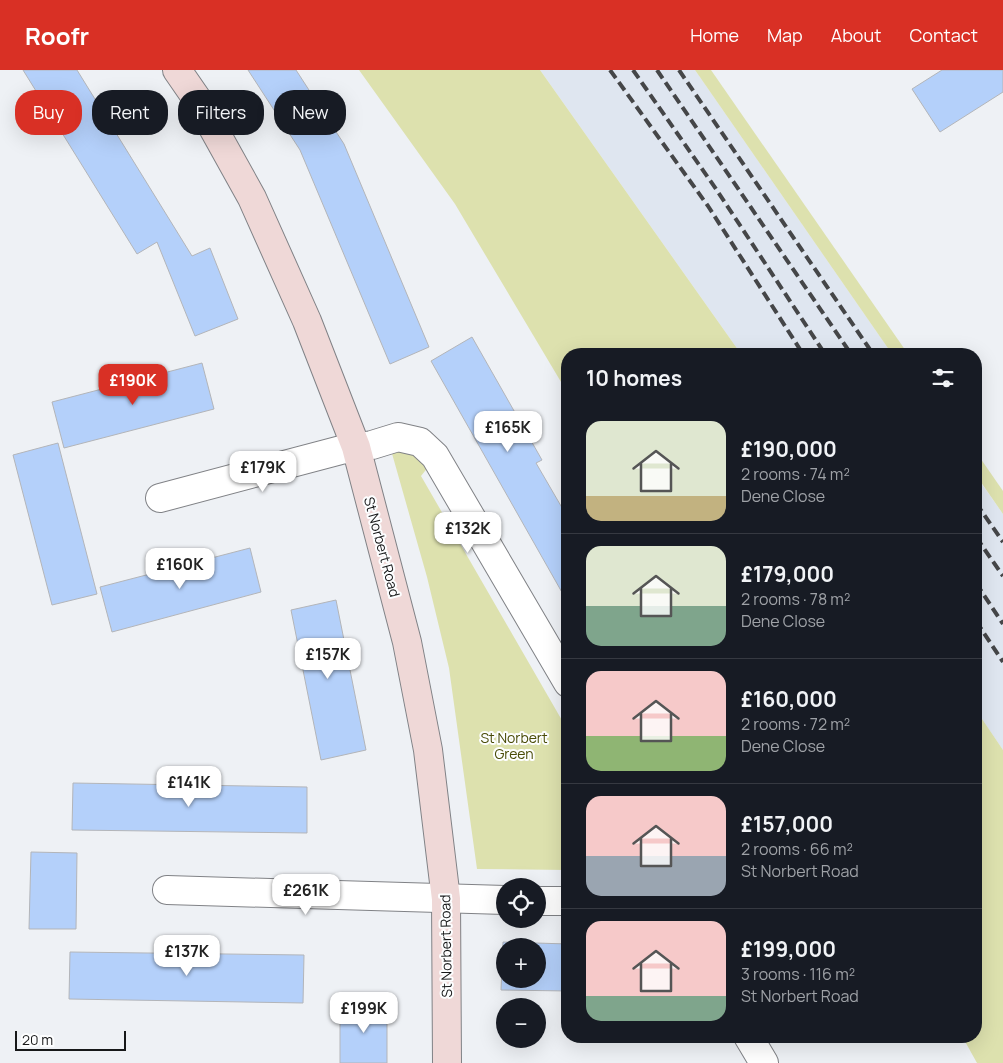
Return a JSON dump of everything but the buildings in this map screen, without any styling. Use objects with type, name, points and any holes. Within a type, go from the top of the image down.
[{"type":"street","name":"St Norbert Road","points":[[177,70],[197,100],[252,198],[307,322],[356,447],[407,642],[428,750],[446,899],[447,1063]]},
{"type":"street","points":[[160,498],[398,437],[420,442],[435,456],[561,671]]},
{"type":"street","points":[[167,890],[496,900]]},
{"type":"street","points":[[546,901],[561,901]]},
{"type":"street","points":[[752,1043],[764,1063]]},
{"type":"shaded area","points":[[540,70],[695,70],[888,348],[737,348]]},
{"type":"shaded area","points":[[982,484],[1003,514],[1003,750],[982,719]]},
{"type":"green space","points":[[359,70],[540,70],[737,348],[561,348],[561,382],[455,204]]},
{"type":"green space","points":[[695,70],[711,70],[904,348],[888,348]]},
{"type":"green space","name":"St Norbert Green","points":[[391,450],[413,452],[429,466],[421,476],[561,719],[561,870],[477,869],[449,668],[427,577]]},
{"type":"green space","points":[[982,461],[1003,491],[1003,514],[982,484]]},
{"type":"green space","points":[[982,719],[1003,750],[1003,1063],[977,1063],[966,1043],[982,1043]]},
{"type":"railway","points":[[610,70],[708,206],[799,348]]},
{"type":"railway","points":[[633,70],[716,189],[821,348]]},
{"type":"railway","points":[[657,70],[847,348]]},
{"type":"railway","points":[[679,70],[869,348]]},
{"type":"railway","points":[[982,512],[1003,542]]},
{"type":"railway","points":[[982,546],[1003,576]]},
{"type":"railway","points":[[982,592],[1003,624]]},
{"type":"railway","points":[[982,630],[1003,662]]}]
